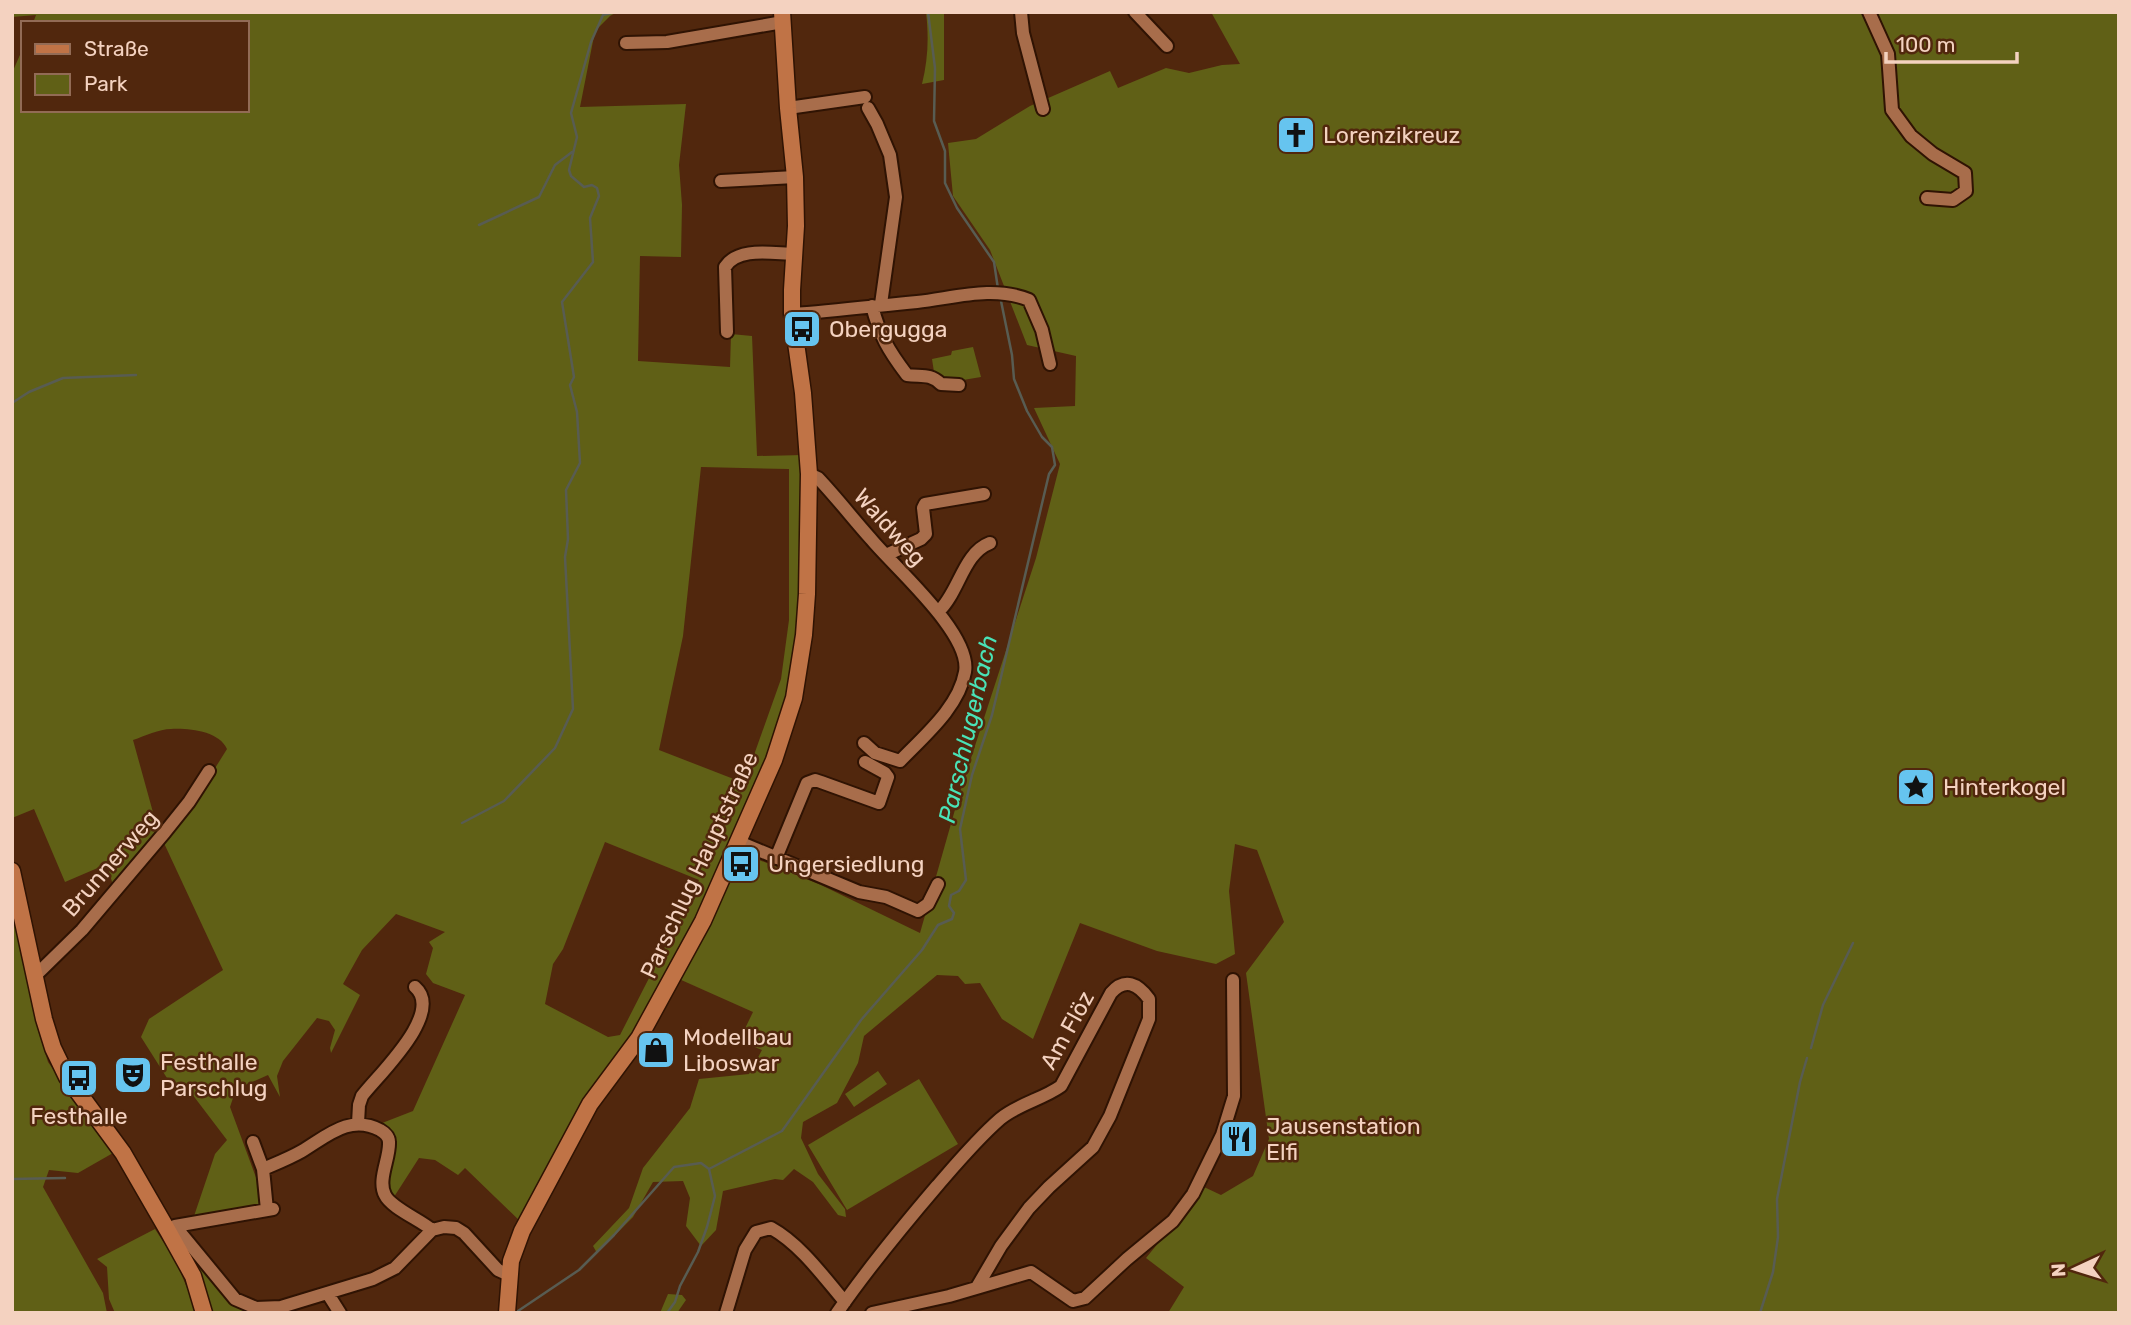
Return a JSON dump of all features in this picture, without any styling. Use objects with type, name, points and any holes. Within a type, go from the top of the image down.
[{"type":"main road","name":"Parschlug Hauptstraße","points":[[507,1313],[509,1276],[515,1246],[522,1230],[590,1104],[639,1038],[703,921],[774,760],[794,698],[804,635],[807,594],[809,474],[803,393],[792,314],[795,177],[783,17]]},
{"type":"main road","points":[[12,871],[53,1048],[67,1077],[172,1229],[193,1276],[204,1313]]},
{"type":"street","points":[[1021,12],[1023,33],[1043,109]]},
{"type":"street","points":[[1135,12],[1167,46]]},
{"type":"street","points":[[1869,12],[1888,54],[1892,110],[1911,136],[1933,154],[1965,173],[1966,191],[1953,200],[1927,198]]},
{"type":"street","points":[[626,43],[667,42],[783,17]]},
{"type":"street","points":[[788,107],[866,102],[890,155],[896,197],[877,305],[880,333],[907,375],[927,375],[935,377],[941,384],[959,385]]},
{"type":"street","points":[[721,181],[795,177]]},
{"type":"street","points":[[727,332],[725,267],[729,261],[748,254],[795,254]]},
{"type":"street","points":[[792,314],[1004,294],[1029,300],[1042,330],[1050,364]]},
{"type":"street","name":"Waldweg","points":[[809,474],[818,478],[938,612],[962,649],[965,659],[962,687],[938,720],[900,761],[875,753],[864,743]]},
{"type":"street","points":[[886,555],[921,539],[926,534],[923,508],[925,504],[985,494]]},
{"type":"street","points":[[938,612],[948,603],[974,553],[990,543]]},
{"type":"street","points":[[776,858],[807,783],[815,780],[879,803],[888,777],[865,762]]},
{"type":"street","name":"Brunnerweg","points":[[35,976],[82,930],[189,802],[209,771]]},
{"type":"street","points":[[739,842],[859,892],[886,897],[918,911],[928,904],[937,884]]},
{"type":"street","points":[[872,1313],[949,1296],[1031,1272],[1073,1301],[1085,1298],[1173,1222],[1193,1194],[1223,1135],[1234,1096],[1233,979]]},
{"type":"street","name":"Am Flöz","points":[[726,1313],[745,1250],[756,1232],[771,1228],[799,1248],[841,1307],[878,1256],[973,1145],[1002,1117],[1061,1086],[1111,993],[1118,985],[1127,983],[1143,990],[1149,999],[1149,1019],[1110,1116],[1093,1147],[1029,1208],[1001,1246],[977,1287]]},
{"type":"street","points":[[358,1123],[362,1096],[403,1048],[419,1019],[423,998],[422,993],[415,987]]},
{"type":"street","points":[[263,1169],[290,1158],[335,1130],[358,1123],[374,1127],[388,1136],[389,1142],[384,1195],[390,1202],[432,1230]]},
{"type":"street","points":[[172,1229],[270,1210],[263,1169],[253,1142]]},
{"type":"street","points":[[172,1229],[235,1299],[256,1308],[281,1307],[373,1279],[395,1268],[432,1230],[444,1227],[456,1228],[464,1233],[498,1270],[509,1276]]},
{"type":"street","points":[[328,1294],[340,1313]]},
{"type":"green space","points":[[12,12],[617,12],[595,31],[580,107],[686,104],[679,165],[682,205],[681,257],[640,256],[638,361],[730,367],[731,334],[752,336],[757,456],[803,455],[798,657],[780,729],[676,965],[522,1223],[465,1168],[458,1175],[435,1160],[419,1158],[392,1200],[387,1192],[392,1148],[377,1125],[413,1111],[465,995],[433,983],[426,974],[433,948],[429,942],[445,932],[396,914],[362,950],[343,984],[360,995],[331,1053],[335,1030],[329,1021],[317,1018],[283,1061],[277,1076],[280,1097],[268,1075],[236,1089],[230,1107],[261,1191],[261,1202],[255,1209],[193,1219],[215,1154],[227,1140],[192,1094],[179,1097],[141,1037],[149,1019],[223,970],[163,841],[192,805],[227,749],[211,734],[186,729],[162,730],[133,740],[159,834],[114,889],[107,864],[65,882],[34,809],[12,818],[12,73],[21,53],[21,112],[248,112],[248,21],[34,21],[36,15],[12,17]],"holes":[[[701,467],[789,469],[789,620],[781,679],[744,783],[659,750],[683,636]],[[605,842],[699,880],[620,1035],[608,1037],[545,1004],[553,964],[563,949]]]},
{"type":"green space","points":[[926,12],[944,12],[944,80],[922,84],[927,48]]},
{"type":"green space","points":[[1211,12],[2119,12],[2119,1313],[1168,1313],[1184,1287],[1146,1258],[1204,1187],[1221,1195],[1253,1176],[1269,1139],[1246,973],[1284,922],[1257,850],[1235,844],[1229,891],[1235,954],[1216,964],[1157,951],[1080,923],[1033,1039],[1002,1019],[980,983],[965,984],[958,976],[937,975],[864,1036],[858,1063],[837,1103],[803,1122],[801,1138],[818,1174],[845,1209],[846,1217],[838,1215],[813,1182],[794,1169],[783,1180],[775,1179],[723,1191],[716,1230],[701,1246],[686,1226],[690,1198],[683,1181],[653,1182],[633,1217],[597,1253],[593,1246],[629,1208],[643,1168],[690,1108],[699,1079],[749,1074],[762,1050],[739,1041],[753,1012],[679,979],[742,853],[821,885],[920,933],[960,792],[1036,558],[1060,464],[1034,408],[1075,406],[1076,356],[1027,345],[990,250],[953,196],[948,143],[976,139],[1030,106],[1110,71],[1118,88],[1166,68],[1189,73],[1222,65],[1240,64]]},
{"type":"green space","points":[[973,347],[981,377],[951,382],[934,372],[932,359]]},
{"type":"green space","points":[[16,919],[38,1030],[48,1062],[113,1153],[78,1173],[49,1170],[43,1187],[103,1293],[107,1313],[12,1313],[12,920]]},
{"type":"green space","points":[[878,1071],[887,1084],[854,1107],[845,1094]]},
{"type":"green space","points":[[919,1079],[958,1144],[847,1210],[808,1145]]},
{"type":"green space","points":[[155,1229],[175,1260],[198,1313],[115,1313],[109,1299],[107,1267],[97,1259]]},
{"type":"green space","points":[[188,1246],[234,1301],[285,1309],[286,1313],[211,1313]]},
{"type":"green space","points":[[668,1294],[682,1295],[686,1300],[677,1313],[660,1313]]},
{"type":"waterway","points":[[462,823],[504,801],[555,748],[573,709],[565,557],[568,539],[566,490],[580,463],[577,412],[570,385],[574,377],[562,302],[593,262],[590,218],[599,196],[597,188],[592,185],[584,187],[571,176],[569,170],[577,137],[571,113],[591,42],[603,15],[615,12]]},
{"type":"waterway","name":"Parschlugerbach","points":[[928,12],[935,68],[934,121],[945,151],[945,183],[957,208],[994,262],[998,289]]},
{"type":"waterway","points":[[479,225],[539,197],[555,165],[572,152]]},
{"type":"waterway","name":"Parschlugerbach","points":[[518,1311],[579,1270],[674,1167],[701,1163],[709,1169],[782,1131],[861,1020],[922,950],[938,925],[952,919],[954,913],[949,906],[951,895],[959,891],[966,880],[960,829],[972,775],[992,715],[1049,474],[1055,465],[1052,447],[1042,437],[1027,411],[1014,379],[1000,296]]},
{"type":"waterway","points":[[12,403],[29,392],[63,378],[136,375]]},
{"type":"waterway","points":[[1811,1048],[1823,1005],[1853,943]]},
{"type":"waterway","points":[[1760,1313],[1773,1272],[1778,1237],[1777,1199],[1807,1058]]},
{"type":"waterway","points":[[667,1313],[675,1302],[707,1227],[715,1196],[709,1169]]},
{"type":"waterway","points":[[12,1179],[65,1178]]},
{"type":"place","name":"Lorenzikreuz","points":[[1296,135]]},
{"type":"place","name":"Obergugga","points":[[802,329]]},
{"type":"place","name":"Hinterkogel","points":[[1916,787]]},
{"type":"place","name":"Ungersiedlung","points":[[741,864]]},
{"type":"place","name":"Modellbau Liboswar","points":[[656,1050]]},
{"type":"place","name":"Festhalle Parschlug","points":[[133,1075]]},
{"type":"place","name":"Festhalle","points":[[79,1078]]},
{"type":"place","name":"Jausenstation Elfi","points":[[1239,1139]]}]
